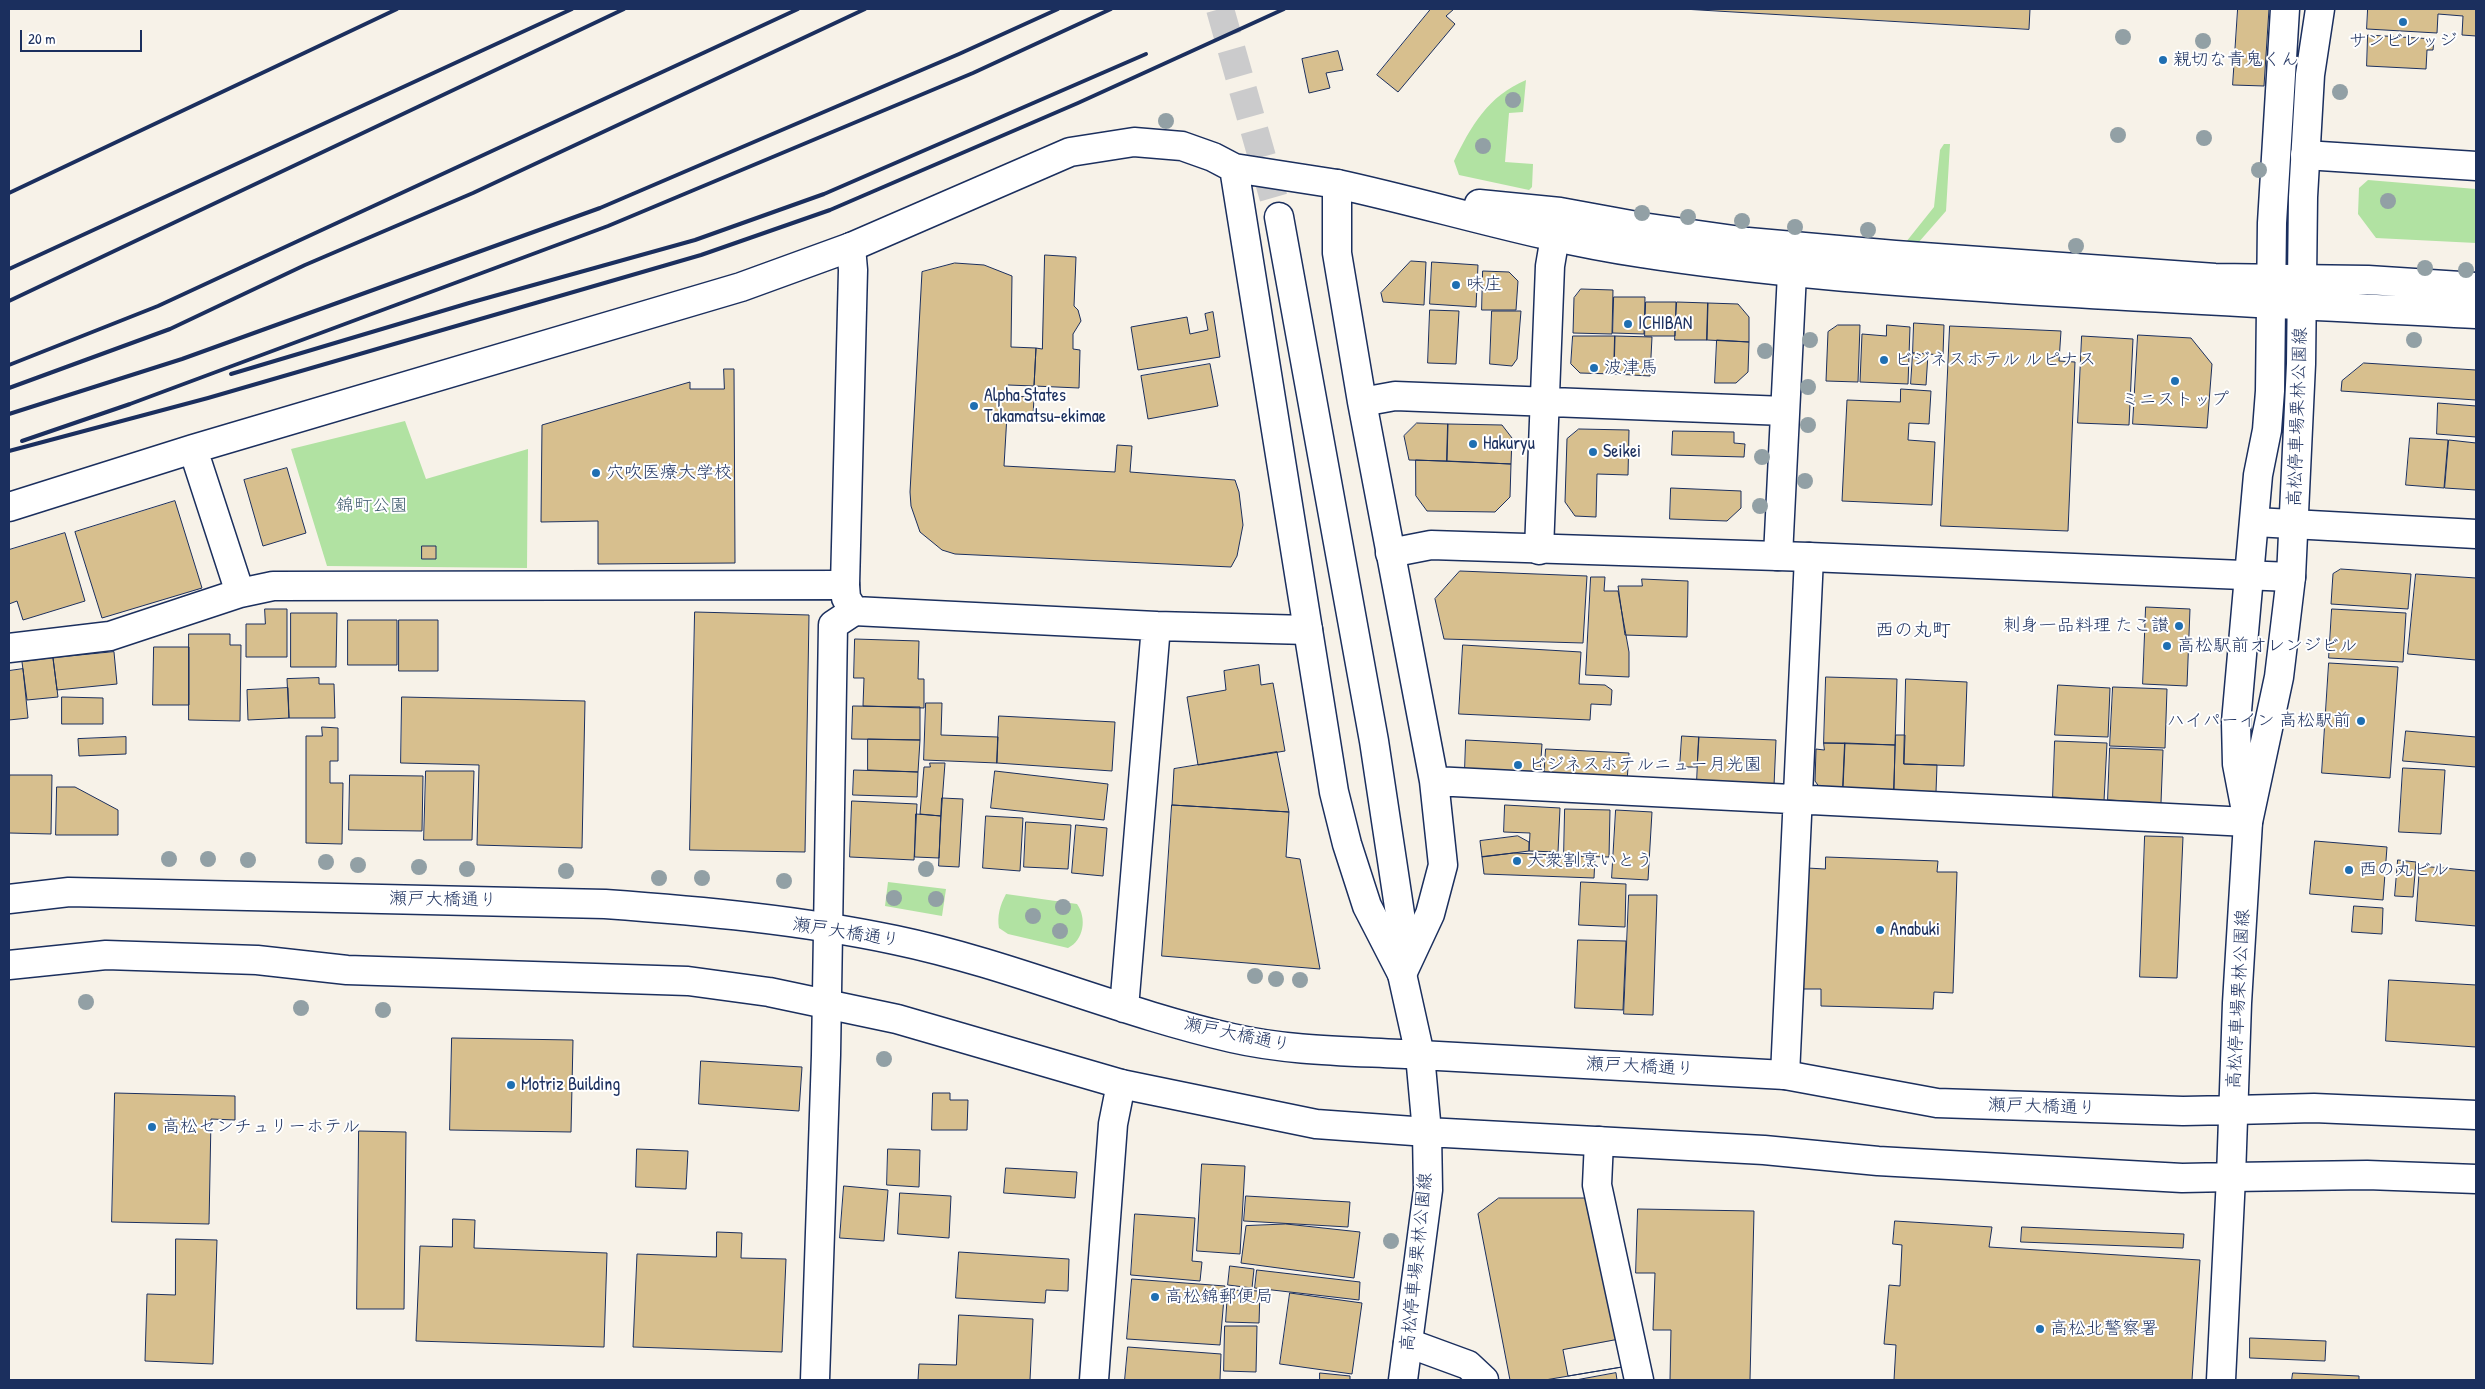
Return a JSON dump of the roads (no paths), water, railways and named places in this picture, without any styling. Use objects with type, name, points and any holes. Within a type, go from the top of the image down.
[{"type":"street","name":"高松停車場栗林公園線","points":[[2248,822],[2237,764],[2236,722],[2258,474],[2267,430],[2270,391],[2272,223],[2285,9]]},
{"type":"street","name":"高松停車場栗林公園線","points":[[2221,1380],[2248,822],[2279,677],[2291,577],[2305,155],[2310,76],[2320,9]]},
{"type":"street","points":[[9,507],[193,449],[741,287],[851,247],[1070,152],[1134,142],[1182,146],[1234,168],[1337,184],[1557,225],[1640,253],[1792,273],[1970,287],[2301,293],[2476,314]]},
{"type":"street","points":[[2305,155],[2476,166]]},
{"type":"street","points":[[1234,168],[1334,792],[1347,844],[1367,906],[1402,974]]},
{"type":"street","points":[[1337,184],[1336,253],[1390,553],[1434,781],[1443,865],[1430,914],[1402,974]]},
{"type":"street","points":[[1280,217],[1392,846],[1402,927],[1402,974]]},
{"type":"street","points":[[1557,225],[1642,227],[1757,242],[1895,255],[2215,278],[2271,292]]},
{"type":"street","points":[[1539,550],[1550,266],[1557,225]]},
{"type":"street","points":[[851,247],[853,270],[845,585],[846,598],[854,611]]},
{"type":"street","points":[[1778,556],[1792,273]]},
{"type":"street","points":[[2301,293],[2368,280],[2476,287]]},
{"type":"street","points":[[1362,402],[1395,396],[1785,410]]},
{"type":"street","points":[[193,449],[240,593]]},
{"type":"street","points":[[2255,522],[2476,534]]},
{"type":"street","points":[[1390,553],[1431,545],[1539,550],[1809,557],[2291,577]]},
{"type":"street","points":[[1785,1075],[1809,557]]},
{"type":"street","points":[[9,648],[110,636],[240,593],[273,586],[845,585]]},
{"type":"street","points":[[815,1380],[827,1005],[826,929],[833,625],[854,611],[1156,626],[1308,630]]},
{"type":"street","points":[[1124,1008],[1156,626]]},
{"type":"street","points":[[1434,781],[2248,822]]},
{"type":"street","name":"瀬戸大橋通り","points":[[9,899],[69,892],[605,904],[690,910],[895,940],[965,958],[1124,1008],[1265,1044],[1420,1055],[1785,1075],[1938,1103],[2183,1111],[2314,1108],[2476,1115]]},
{"type":"street","points":[[9,965],[106,955],[257,960],[347,970],[688,981],[769,992],[896,1019],[1121,1084],[1316,1124],[1427,1132],[1764,1150],[1907,1163],[2182,1178],[2367,1175],[2476,1180]]},
{"type":"street","name":"高松停車場栗林公園線","points":[[1402,974],[1420,1055],[1427,1132],[1428,1190],[1403,1380]]},
{"type":"street","points":[[1094,1380],[1113,1124],[1121,1084]]},
{"type":"street","points":[[1599,1141],[1598,1185],[1639,1380]]},
{"type":"street","points":[[1408,1343],[1468,1364],[1484,1380]]},
{"type":"tunnel","points":[[1220,9],[1279,217]]},
{"type":"railway","points":[[9,193],[397,9]]},
{"type":"railway","points":[[9,269],[572,9]]},
{"type":"railway","points":[[9,301],[624,9]]},
{"type":"railway","points":[[9,365],[158,306],[798,9]]},
{"type":"railway","points":[[9,388],[170,329],[305,265],[473,193],[865,9]]},
{"type":"railway","points":[[9,414],[182,359],[600,208],[959,54],[1058,9]]},
{"type":"railway","points":[[22,441],[130,404],[608,226],[973,73],[1111,9]]},
{"type":"railway","points":[[9,451],[208,398],[701,255],[830,210],[1078,103],[1284,9]]},
{"type":"railway","points":[[231,374],[469,303],[695,240],[824,194],[1146,54]]},
{"type":"place","name":"サンビレッジ","points":[[2403,22]]},
{"type":"place","name":"親切な青鬼くん","points":[[2163,60]]},
{"type":"place","name":"味庄","points":[[1456,285]]},
{"type":"place","name":"ICHIBAN","points":[[1628,324]]},
{"type":"place","name":"ビジネスホテル ルピナス","points":[[1884,360]]},
{"type":"place","name":"波津馬","points":[[1594,368]]},
{"type":"place","name":"ミニストップ","points":[[2175,381]]},
{"type":"place","name":"Alpha States Takamatsu-ekimae","points":[[974,406]]},
{"type":"place","name":"Hakuryu","points":[[1473,444]]},
{"type":"place","name":"Seikei","points":[[1593,452]]},
{"type":"place","name":"穴吹医療大学校","points":[[596,473]]},
{"type":"place","name":"刺身一品料理 たこ讃","points":[[2179,626]]},
{"type":"place","name":"高松駅前オレンジビル","points":[[2167,646]]},
{"type":"place","name":"ハイパーイン 高松駅前","points":[[2361,721]]},
{"type":"place","name":"ビジネスホテルニュー月光園","points":[[1518,765]]},
{"type":"place","name":"大衆割烹いとう","points":[[1517,861]]},
{"type":"place","name":"西の丸ビル","points":[[2349,870]]},
{"type":"place","name":"Anabuki","points":[[1880,930]]},
{"type":"place","name":"Motriz Building","points":[[511,1085]]},
{"type":"place","name":"高松センチュリーホテル","points":[[152,1127]]},
{"type":"place","name":"高松錦郵便局","points":[[1155,1297]]},
{"type":"place","name":"高松北警察署","points":[[2040,1329]]},
{"type":"district","name":"西の丸町","points":[[1913,631]]},
{"type":"park label","name":"錦町公園","points":[[372,506]]}]
